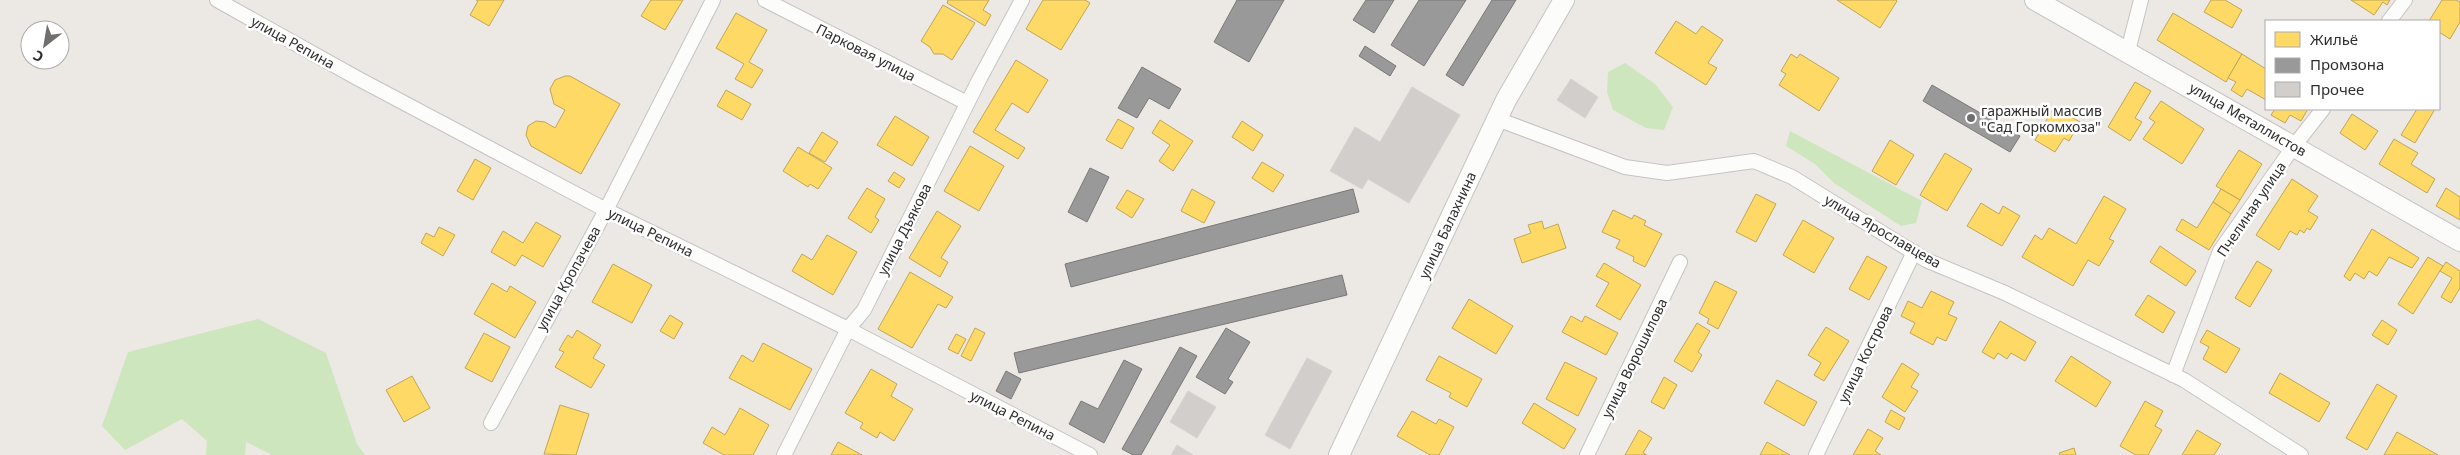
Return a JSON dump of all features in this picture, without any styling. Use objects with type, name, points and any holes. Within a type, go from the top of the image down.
[{"type":"street","name":"улица Репина","points":[[217,0],[357,78],[606,210],[848,329],[1090,455]]},
{"type":"street","name":"улица Кропачева","points":[[491,423],[606,210],[714,0]]},
{"type":"street","name":"Парковая улица","points":[[765,0],[967,103]]},
{"type":"street","name":"улица Дъякова","points":[[784,455],[848,329],[864,310],[967,103],[1022,0]]},
{"type":"street","name":"улица Балахнина","points":[[1339,455],[1506,100],[1564,0]]},
{"type":"street","name":"улица Металлистов","points":[[2035,0],[2128,50],[2460,241]]},
{"type":"street","points":[[2128,50],[2141,0]]},
{"type":"street","points":[[2390,20],[2404,0]]},
{"type":"street","name":"Пчелиная улица","points":[[2173,375],[2220,251],[2294,146],[2322,110]]},
{"type":"street","name":"улица Ярославцева","points":[[1497,119],[1625,166],[1667,173],[1754,161],[1792,177],[1926,260],[2005,293],[2173,375],[2301,455]]},
{"type":"street","name":"улица Кострова","points":[[1816,455],[1914,252]]},
{"type":"street","name":"улица Ворошилова","points":[[1587,455],[1680,262]]},
{"type":"green space","points":[[1625,63],[1655,84],[1673,107],[1664,130],[1646,128],[1613,110],[1607,92],[1608,72]]},
{"type":"green space","points":[[1790,131],[1922,201],[1916,223],[1901,226],[1834,183],[1815,164],[1786,146]]},
{"type":"green space","points":[[258,319],[326,353],[357,444],[365,455],[272,455],[246,442],[245,455],[206,455],[207,441],[182,419],[125,450],[102,426],[128,352]]},
{"type":"building: Жильё","points":[[476,0],[504,0],[489,26],[470,15],[478,1]]},
{"type":"building: Жильё","points":[[651,0],[683,0],[665,30],[641,16]]},
{"type":"building: Жильё","points":[[948,0],[989,0],[983,10],[991,15],[985,26],[947,3]]},
{"type":"building: Жильё","points":[[1043,0],[1085,0],[1090,3],[1061,50],[1026,29]]},
{"type":"building: Жильё","points":[[1837,0],[1896,0],[1897,1],[1880,28]]},
{"type":"building: Жильё","points":[[2211,0],[2225,0],[2242,10],[2232,28],[2204,12]]},
{"type":"building: Жильё","points":[[2351,0],[2390,0],[2387,5],[2383,2],[2374,15]]},
{"type":"building: Жильё","points":[[2442,0],[2456,0],[2460,2],[2460,22],[2450,39],[2440,33],[2440,20],[2430,20]]},
{"type":"building: Жильё","points":[[943,5],[975,23],[952,60],[943,54],[934,54],[930,47],[921,41]]},
{"type":"building: Жильё","points":[[736,13],[767,30],[749,62],[763,70],[752,88],[735,79],[744,64],[716,48]]},
{"type":"building: Жильё","points":[[2173,13],[2242,54],[2226,82],[2157,40]]},
{"type":"building: Жильё","points":[[1676,21],[1696,34],[1702,26],[1723,40],[1708,63],[1717,68],[1706,85],[1655,53]]},
{"type":"building: Жильё","points":[[1791,54],[1797,58],[1800,54],[1839,78],[1819,111],[1779,85],[1786,74],[1781,71]]},
{"type":"building: Жильё","points":[[2242,54],[2265,68],[2265,99],[2247,89],[2242,97],[2231,90],[2236,82],[2228,78]]},
{"type":"building: Жильё","points":[[1016,60],[1048,80],[1028,113],[1012,103],[995,130],[1025,148],[1018,159],[973,132]]},
{"type":"building: Жильё","points":[[570,76],[620,104],[581,174],[531,146],[526,135],[528,126],[536,121],[545,122],[555,128],[565,110],[554,104],[550,89],[555,80]]},
{"type":"building: Жильё","points":[[2135,82],[2151,91],[2135,118],[2142,122],[2130,141],[2108,127]]},
{"type":"building: Жильё","points":[[726,90],[751,104],[742,120],[717,106]]},
{"type":"building: Жильё","points":[[2161,101],[2204,129],[2182,164],[2143,139],[2155,122],[2149,118]]},
{"type":"building: Жильё","points":[[2054,107],[2080,122],[2069,141],[2064,138],[2055,152],[2035,140]]},
{"type":"building: Жильё","points":[[2274,110],[2307,110],[2301,121],[2290,115],[2285,123],[2271,115]]},
{"type":"building: Жильё","points":[[2416,110],[2434,110],[2415,143],[2401,135]]},
{"type":"building: Жильё","points":[[2352,114],[2378,131],[2365,150],[2340,133]]},
{"type":"building: Жильё","points":[[895,116],[929,137],[912,166],[877,145]]},
{"type":"building: Жильё","points":[[1118,119],[1134,128],[1122,149],[1106,140]]},
{"type":"building: Жильё","points":[[1160,120],[1193,141],[1173,171],[1159,161],[1170,145],[1152,133]]},
{"type":"building: Жильё","points":[[1242,121],[1263,135],[1253,151],[1232,137]]},
{"type":"building: Жильё","points":[[822,132],[838,142],[825,162],[809,153]]},
{"type":"building: Жильё","points":[[2394,139],[2418,153],[2411,164],[2435,179],[2427,193],[2379,164]]},
{"type":"building: Жильё","points":[[1890,140],[1914,155],[1896,185],[1872,171]]},
{"type":"building: Жильё","points":[[970,146],[1004,166],[979,211],[944,191]]},
{"type":"building: Жильё","points":[[798,147],[832,168],[818,189],[810,184],[808,187],[783,171]]},
{"type":"building: Жильё","points":[[2239,150],[2262,164],[2240,200],[2216,186]]},
{"type":"building: Жильё","points":[[1945,153],[1972,169],[1947,211],[1920,195]]},
{"type":"building: Жильё","points":[[475,159],[491,168],[473,200],[457,191]]},
{"type":"building: Жильё","points":[[1262,162],[1284,175],[1273,192],[1252,178]]},
{"type":"building: Жильё","points":[[894,172],[905,179],[899,188],[888,181]]},
{"type":"building: Жильё","points":[[2292,179],[2318,196],[2308,211],[2318,217],[2310,230],[2307,228],[2304,233],[2300,230],[2297,235],[2290,231],[2279,250],[2256,235]]},
{"type":"building: Жильё","points":[[867,188],[885,199],[875,217],[879,220],[871,233],[848,218]]},
{"type":"building: Жильё","points":[[2446,188],[2460,197],[2460,220],[2436,206]]},
{"type":"building: Жильё","points":[[1192,189],[1215,202],[1204,223],[1181,211]]},
{"type":"building: Жильё","points":[[2221,189],[2240,200],[2231,214],[2213,202]]},
{"type":"building: Жильё","points":[[1127,190],[1144,199],[1132,218],[1116,208]]},
{"type":"building: Жильё","points":[[1756,194],[1776,204],[1756,242],[1736,232]]},
{"type":"building: Жильё","points":[[2104,196],[2126,209],[2109,239],[2114,241],[2099,266],[2088,260],[2073,286],[2022,257],[2035,235],[2042,240],[2049,228],[2076,244]]},
{"type":"building: Жильё","points":[[2213,202],[2231,214],[2209,250],[2176,230],[2182,219],[2197,228]]},
{"type":"building: Жильё","points":[[1981,203],[1999,214],[2003,206],[2020,216],[2002,246],[1967,226]]},
{"type":"building: Жильё","points":[[1613,210],[1632,219],[1634,215],[1646,221],[1644,225],[1662,234],[1645,267],[1633,261],[1634,257],[1616,248],[1620,240],[1602,232]]},
{"type":"building: Жильё","points":[[937,211],[961,226],[941,258],[948,262],[940,277],[909,258]]},
{"type":"building: Жильё","points":[[1803,220],[1834,238],[1814,273],[1783,255]]},
{"type":"building: Жильё","points":[[1542,221],[1544,229],[1558,224],[1566,248],[1522,263],[1514,239],[1531,233],[1528,225]]},
{"type":"building: Жильё","points":[[536,222],[561,236],[543,267],[522,255],[515,266],[491,252],[503,231],[523,243]]},
{"type":"building: Жильё","points":[[439,227],[455,235],[443,256],[421,243],[426,233],[434,237]]},
{"type":"building: Жильё","points":[[2372,229],[2419,258],[2412,268],[2389,257],[2377,276],[2369,271],[2364,279],[2355,273],[2350,281],[2344,276]]},
{"type":"building: Жильё","points":[[827,235],[857,252],[833,295],[792,271],[802,254],[812,260]]},
{"type":"building: Жильё","points":[[2160,246],[2196,271],[2186,286],[2150,262]]},
{"type":"building: Жильё","points":[[1867,256],[1887,267],[1869,300],[1849,289]]},
{"type":"building: Жильё","points":[[2428,257],[2443,266],[2413,314],[2398,304]]},
{"type":"building: Жильё","points":[[2257,261],[2272,270],[2250,307],[2235,298]]},
{"type":"building: Жильё","points":[[2446,262],[2460,271],[2460,288],[2451,303],[2441,297],[2452,278],[2440,271]]},
{"type":"building: Жильё","points":[[1604,263],[1641,285],[1620,320],[1596,306],[1609,283],[1596,276]]},
{"type":"building: Жильё","points":[[613,264],[652,285],[632,323],[592,302]]},
{"type":"building: Жильё","points":[[910,272],[953,297],[946,308],[938,304],[912,348],[878,329]]},
{"type":"building: Жильё","points":[[1715,281],[1737,292],[1718,329],[1707,323],[1709,319],[1699,313]]},
{"type":"building: Жильё","points":[[492,283],[507,292],[510,286],[536,302],[515,338],[474,314]]},
{"type":"building: Жильё","points":[[1931,291],[1954,302],[1948,314],[1957,318],[1946,341],[1937,337],[1933,345],[1910,333],[1915,323],[1901,316],[1908,301],[1922,308]]},
{"type":"building: Жильё","points":[[2148,295],[2175,312],[2163,333],[2135,315]]},
{"type":"building: Жильё","points":[[1469,299],[1513,326],[1496,354],[1452,328]]},
{"type":"building: Жильё","points":[[670,315],[683,323],[674,339],[660,331]]},
{"type":"building: Жильё","points":[[1571,316],[1582,322],[1585,316],[1618,333],[1606,355],[1562,332]]},
{"type":"building: Жильё","points":[[2382,320],[2397,330],[2388,345],[2372,335]]},
{"type":"building: Жильё","points":[[2000,321],[2036,342],[2025,361],[2011,353],[2007,359],[1998,353],[1994,359],[1982,352]]},
{"type":"building: Жильё","points":[[1697,323],[1710,331],[1698,352],[1702,355],[1692,372],[1674,361]]},
{"type":"building: Жильё","points":[[1826,327],[1849,341],[1824,381],[1814,375],[1821,363],[1808,355]]},
{"type":"building: Жильё","points":[[975,328],[985,333],[971,361],[961,356]]},
{"type":"building: Жильё","points":[[577,330],[601,345],[593,358],[605,365],[591,388],[555,367],[564,352],[559,350],[564,341],[568,335],[572,338]]},
{"type":"building: Жильё","points":[[2207,330],[2240,349],[2226,373],[2203,359],[2209,347],[2200,342]]},
{"type":"building: Жильё","points":[[484,333],[510,347],[492,382],[465,368]]},
{"type":"building: Жильё","points":[[956,334],[966,339],[958,354],[948,349]]},
{"type":"building: Жильё","points":[[763,343],[812,369],[790,410],[729,378],[742,355],[753,362]]},
{"type":"building: Жильё","points":[[1439,356],[1482,379],[1467,407],[1449,397],[1451,393],[1426,380]]},
{"type":"building: Жильё","points":[[2071,356],[2111,382],[2096,407],[2055,381]]},
{"type":"building: Жильё","points":[[1565,362],[1597,378],[1578,416],[1546,399]]},
{"type":"building: Жильё","points":[[1902,363],[1919,374],[1911,387],[1918,391],[1905,412],[1882,397]]},
{"type":"building: Жильё","points":[[871,369],[897,384],[891,396],[913,409],[894,441],[880,432],[877,438],[860,428],[863,423],[845,413]]},
{"type":"building: Жильё","points":[[2280,373],[2330,403],[2319,422],[2269,393]]},
{"type":"building: Жильё","points":[[412,376],[430,408],[404,422],[386,390]]},
{"type":"building: Жильё","points":[[1664,377],[1677,385],[1664,409],[1651,402]]},
{"type":"building: Жильё","points":[[1777,380],[1817,402],[1804,426],[1764,403]]},
{"type":"building: Жильё","points":[[2377,384],[2397,396],[2367,450],[2346,438]]},
{"type":"building: Жильё","points":[[2145,401],[2163,411],[2155,426],[2162,430],[2148,455],[2136,455],[2120,446]]},
{"type":"building: Жильё","points":[[1534,403],[1576,429],[1564,449],[1522,423]]},
{"type":"building: Жильё","points":[[560,405],[589,414],[576,455],[544,454]]},
{"type":"building: Жильё","points":[[740,408],[769,425],[753,455],[724,455],[703,443],[712,427],[725,435]]},
{"type":"building: Жильё","points":[[1891,410],[1905,418],[1899,430],[1885,422]]},
{"type":"building: Жильё","points":[[1412,411],[1436,424],[1439,419],[1454,427],[1439,455],[1430,455],[1397,436]]},
{"type":"building: Жильё","points":[[1868,429],[1883,438],[1875,451],[1881,455],[1853,455]]},
{"type":"building: Жильё","points":[[1639,430],[1652,438],[1643,453],[1647,455],[1625,455]]},
{"type":"building: Жильё","points":[[2197,430],[2221,444],[2214,455],[2182,455]]},
{"type":"building: Жильё","points":[[2397,432],[2438,455],[2384,455]]},
{"type":"building: Жильё","points":[[838,442],[862,455],[831,455]]},
{"type":"building: Жильё","points":[[1767,442],[1790,455],[1760,455]]},
{"type":"building: Жильё","points":[[2074,448],[2076,455],[2060,455],[2059,453]]},
{"type":"building: Промзона","points":[[1237,0],[1284,0],[1249,62],[1214,42]]},
{"type":"building: Промзона","points":[[1366,0],[1394,0],[1374,33],[1353,20]]},
{"type":"building: Промзона","points":[[1419,0],[1466,0],[1424,66],[1391,45]]},
{"type":"building: Промзона","points":[[1492,0],[1516,0],[1463,86],[1446,75]]},
{"type":"building: Промзона","points":[[1365,46],[1396,66],[1390,76],[1359,56]]},
{"type":"building: Промзона","points":[[1142,67],[1181,89],[1169,109],[1149,98],[1137,118],[1118,108]]},
{"type":"building: Промзона","name":"гаражный массив \"Сад Горкомхоза\"","points":[[1932,85],[2020,136],[2010,152],[1923,101]]},
{"type":"building: Промзона","points":[[1090,168],[1109,177],[1087,222],[1068,212]]},
{"type":"building: Промзона","points":[[1353,189],[1359,212],[1071,287],[1065,264]]},
{"type":"building: Промзона","points":[[1342,275],[1347,295],[1019,373],[1014,353]]},
{"type":"building: Промзона","points":[[1226,328],[1250,342],[1228,379],[1233,382],[1225,394],[1196,377]]},
{"type":"building: Промзона","points":[[1180,347],[1197,356],[1141,455],[1133,455],[1122,449]]},
{"type":"building: Промзона","points":[[1124,360],[1142,369],[1104,443],[1069,424],[1081,401],[1098,409]]},
{"type":"building: Промзона","points":[[1006,371],[1021,379],[1011,399],[996,391]]},
{"type":"building: Прочее","points":[[1571,79],[1598,97],[1585,118],[1557,100]]},
{"type":"building: Прочее","points":[[1412,87],[1460,115],[1409,203],[1368,179],[1362,189],[1330,171],[1355,127],[1380,142]]},
{"type":"building: Прочее","points":[[1307,358],[1332,371],[1290,449],[1265,435]]},
{"type":"building: Прочее","points":[[1188,391],[1216,407],[1197,438],[1170,422]]},
{"type":"building: Прочее","points":[[1177,445],[1193,455],[1171,455]]},
{"type":"place","name":"гаражный массив \"Сад Горкомхоза\"","points":[[1971,118]]}]
